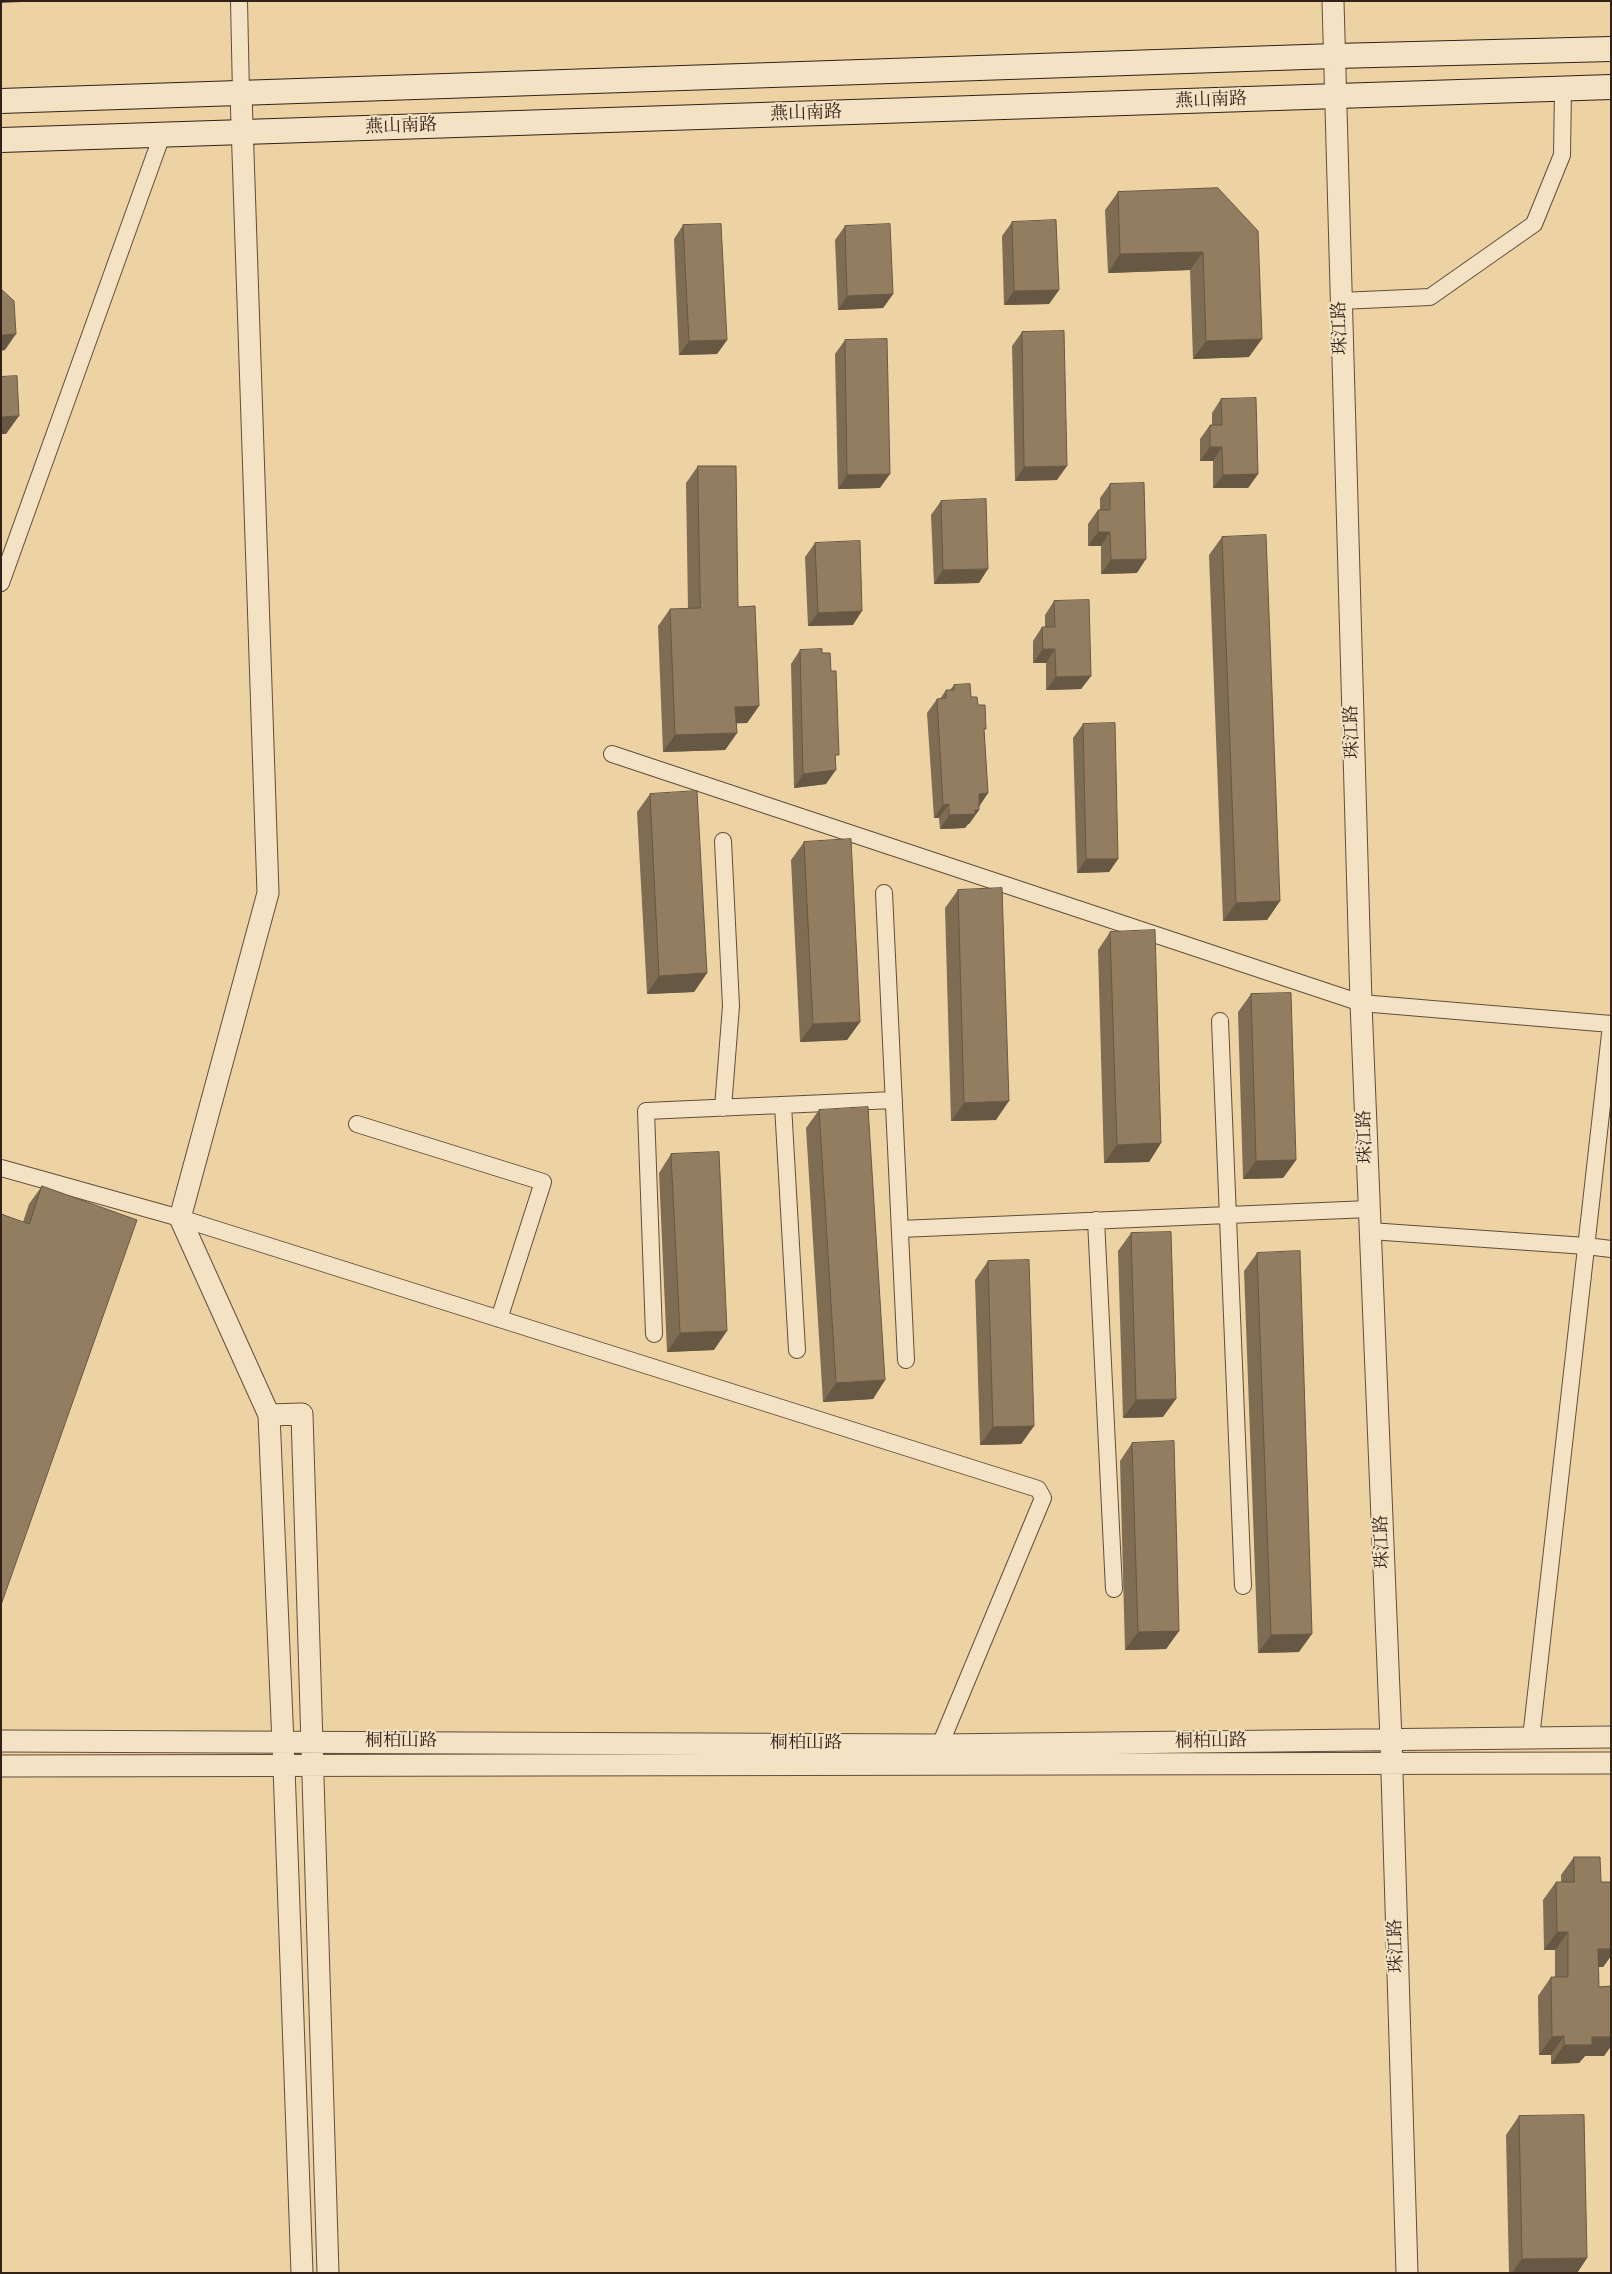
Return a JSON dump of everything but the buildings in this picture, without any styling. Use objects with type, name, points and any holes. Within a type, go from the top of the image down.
[{"type":"main road","points":[[1,101],[1335,56],[1611,49]]},
{"type":"main road","name":"燕山南路","points":[[1,140],[1611,87]]},
{"type":"street","points":[[239,1],[240,94],[268,893],[180,1218],[269,1415],[302,2273]]},
{"type":"street","name":"珠江路","points":[[1333,1],[1361,1003],[1392,1765],[1407,2273]]},
{"type":"street","points":[[1340,301],[1430,297],[1534,224],[1562,155],[1563,88]]},
{"type":"street","points":[[1,583],[162,135]]},
{"type":"street","points":[[612,754],[1361,1003],[1611,1025],[1531,1738]]},
{"type":"street","points":[[723,841],[731,1006],[724,1108]]},
{"type":"street","points":[[884,893],[906,1360]]},
{"type":"street","points":[[1220,1020],[1243,1586]]},
{"type":"street","points":[[654,1334],[646,1110],[894,1100]]},
{"type":"street","points":[[783,1105],[797,1350]]},
{"type":"street","points":[[357,1124],[543,1182],[499,1319]]},
{"type":"street","points":[[1,1168],[180,1218],[1038,1489],[1044,1498],[940,1744]]},
{"type":"street","points":[[900,1229],[1368,1209]]},
{"type":"street","points":[[1096,1220],[1114,1589]]},
{"type":"street","points":[[1370,1231],[1611,1249]]},
{"type":"street","points":[[269,1415],[302,1414],[328,2273]]},
{"type":"street","name":"桐柏山路","points":[[1,1741],[940,1744],[1611,1737]]},
{"type":"street","name":"桐柏山路","points":[[1,1766],[1392,1765],[1611,1763]]}]
